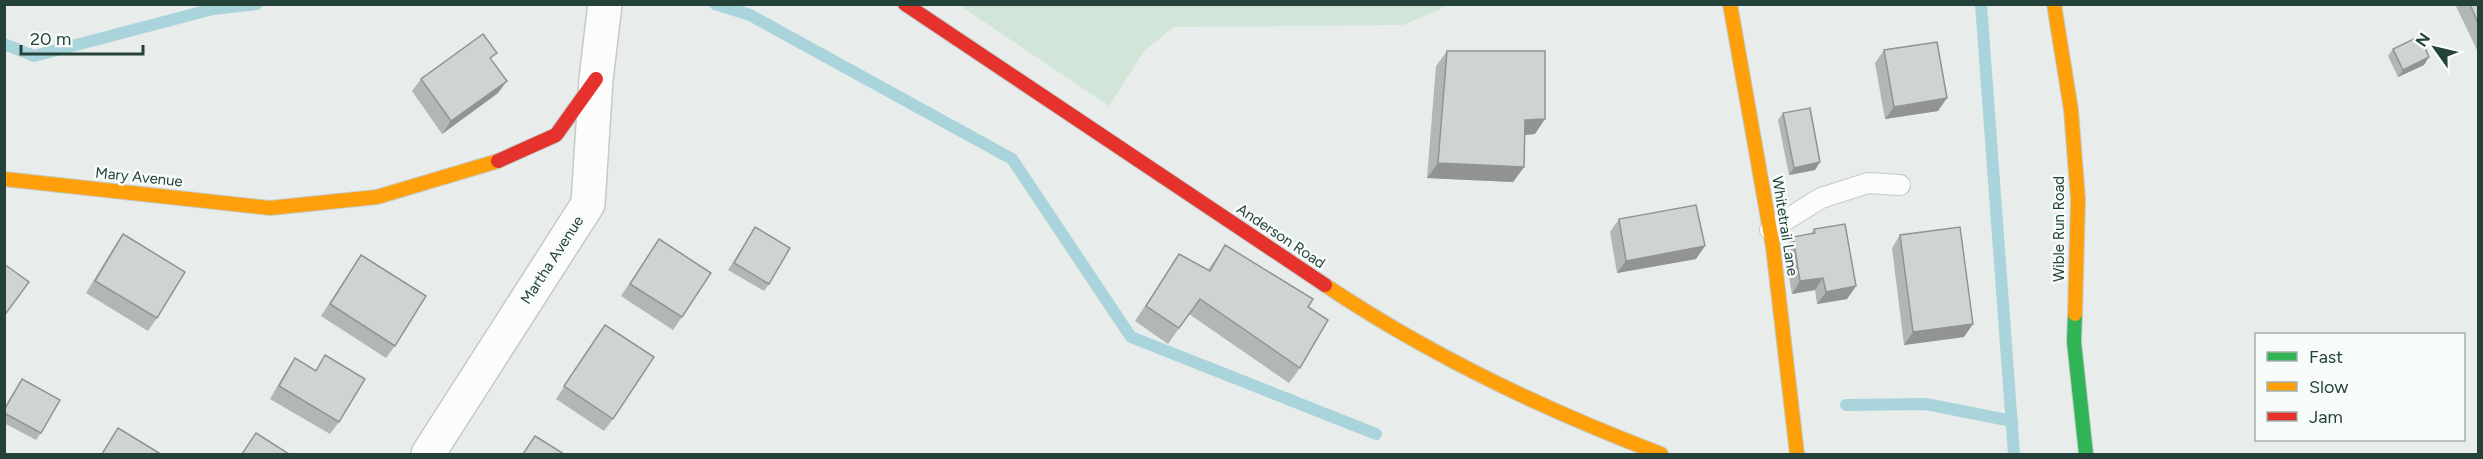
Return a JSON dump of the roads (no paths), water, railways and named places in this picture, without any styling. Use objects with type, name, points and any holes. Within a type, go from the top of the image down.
[{"type":"street","name":"Martha Avenue","points":[[428,454],[588,204],[596,79],[605,4]]},
{"type":"street","name":"Anderson Road","points":[[905,4],[1334,291],[1456,364],[1589,427],[1661,454]]},
{"type":"street","name":"Whitetrail Lane","points":[[1730,4],[1770,230],[1797,454]]},
{"type":"street","name":"Wible Run Road","points":[[2054,4],[2072,110],[2078,199],[2074,342],[2086,454]]},
{"type":"street","name":"Mary Avenue","points":[[4,179],[270,208],[377,197],[498,161],[555,135],[596,79]]},
{"type":"lane","points":[[1770,230],[1821,198],[1868,183],[1900,185]]},
{"type":"waterway","points":[[4,44],[34,56],[213,9],[257,4]]},
{"type":"waterway","points":[[715,4],[750,15],[1012,159],[1131,337],[1376,434]]},
{"type":"waterway","points":[[1981,4],[2014,454]]},
{"type":"waterway","points":[[1846,405],[1926,404],[2012,421]]}]
